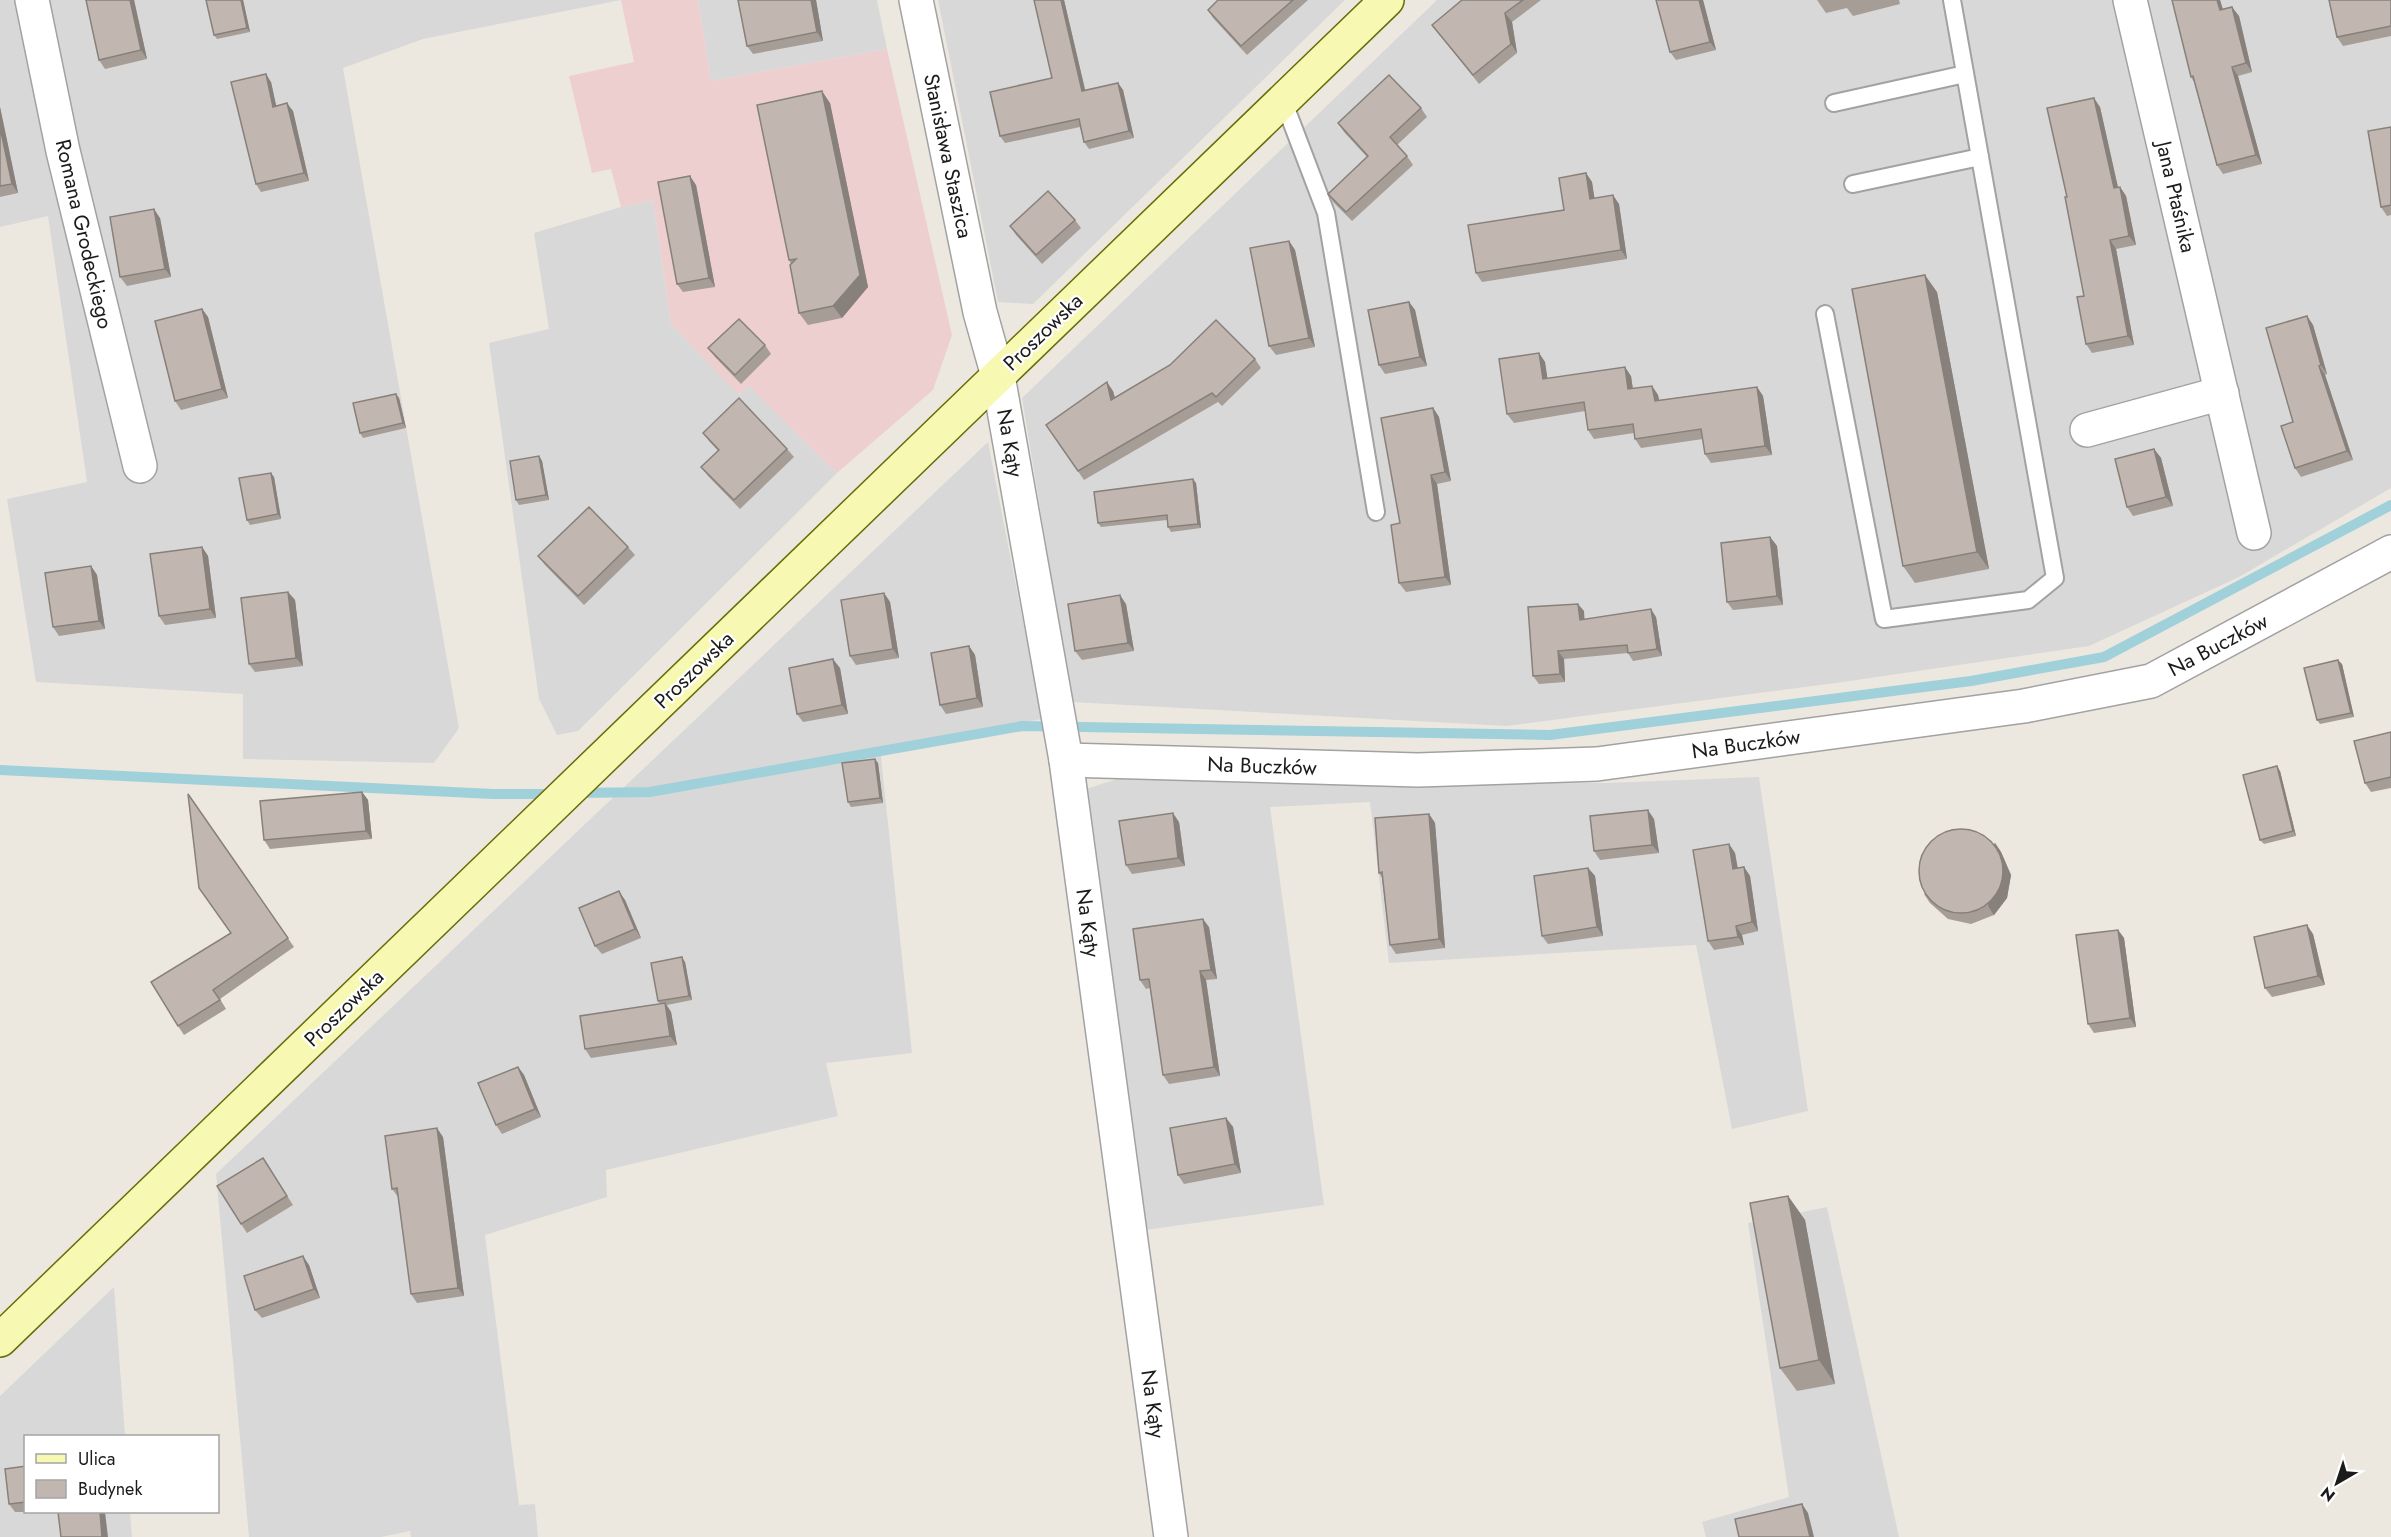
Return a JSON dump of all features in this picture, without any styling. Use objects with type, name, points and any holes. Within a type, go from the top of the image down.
[{"type":"main road","name":"Proszowska","points":[[0,1340],[1387,0]]},
{"type":"street","name":"Romana Grodeckiego","points":[[33,0],[63,152],[140,466]]},
{"type":"street","name":"Stanisława Staszica","points":[[916,0],[980,312]]},
{"type":"street","name":"Jana Ptaśnika","points":[[2130,0],[2254,532]]},
{"type":"street","name":"Na Kąty","points":[[980,312],[998,376],[1064,752],[1172,1537]]},
{"type":"street","points":[[2087,430],[2222,393]]},
{"type":"street","name":"Na Buczków","points":[[1064,752],[1418,770],[1597,764],[2024,706],[2151,681],[2391,552]]},
{"type":"lane","points":[[1825,314],[1884,619],[2028,600],[2055,578],[1952,0]]},
{"type":"lane","points":[[1834,103],[1965,74]]},
{"type":"lane","points":[[1282,100],[1326,213],[1376,512]]},
{"type":"lane","points":[[1853,184],[1980,157]]},
{"type":"shaded area","points":[[0,0],[621,0],[423,39],[343,68],[459,728],[434,763],[243,759],[243,694],[36,682],[7,499],[87,482],[48,216],[0,227]]},
{"type":"shaded area","points":[[621,0],[698,0],[711,81],[887,49],[952,335],[933,390],[837,473],[749,386],[738,394],[671,324],[653,200],[621,207],[611,169],[592,173],[569,76],[634,62]]},
{"type":"shaded area","points":[[698,0],[877,0],[887,49],[711,81]]},
{"type":"shaded area","points":[[938,0],[1345,0],[1033,304],[998,302]]},
{"type":"shaded area","points":[[1437,0],[2391,0],[2391,488],[2239,577],[2089,646],[1836,683],[1507,726],[1072,702],[1022,398]]},
{"type":"shaded area","points":[[653,200],[671,324],[739,394],[749,385],[837,473],[578,731],[557,735],[539,699],[489,343],[549,329],[534,233],[621,207]]},
{"type":"shaded area","points":[[988,442],[1042,719],[880,747],[912,1053],[826,1063],[838,1116],[606,1170],[607,1197],[485,1235],[519,1505],[535,1504],[538,1537],[411,1537],[410,1531],[381,1537],[249,1537],[216,1174]]},
{"type":"shaded area","points":[[1759,777],[1808,1111],[1732,1129],[1696,945],[1389,963],[1370,802],[1270,807],[1324,1205],[1145,1230],[1086,789],[1120,778],[1273,784],[1607,783]]},
{"type":"shaded area","points":[[1827,1207],[1899,1537],[1706,1537],[1702,1522],[1789,1497],[1748,1223]]},
{"type":"shaded area","points":[[114,1287],[125,1435],[24,1435],[24,1513],[130,1513],[132,1537],[0,1537],[0,1396]]},
{"type":"building","points":[[86,0],[130,0],[141,50],[99,60]]},
{"type":"building","points":[[206,0],[241,0],[247,28],[214,35]]},
{"type":"building","points":[[738,0],[811,0],[817,32],[747,46]]},
{"type":"building","points":[[1034,0],[1061,0],[1082,91],[1118,83],[1129,131],[1084,142],[1079,119],[1000,136],[990,92],[1052,78]]},
{"type":"building","points":[[1218,0],[1293,0],[1241,46],[1208,10]]},
{"type":"building","points":[[1462,0],[1523,0],[1505,13],[1511,44],[1473,75],[1432,25]]},
{"type":"building","points":[[1656,0],[1699,0],[1710,42],[1670,52]]},
{"type":"building","points":[[2172,0],[2217,0],[2220,10],[2232,7],[2246,63],[2232,67],[2256,155],[2217,165],[2193,76],[2191,77]]},
{"type":"building","points":[[2329,0],[2391,0],[2391,26],[2337,37]]},
{"type":"building","points":[[266,74],[273,107],[287,103],[304,173],[256,184],[231,82]]},
{"type":"building","points":[[1389,75],[1421,108],[1390,137],[1407,156],[1346,212],[1328,194],[1368,156],[1338,123]]},
{"type":"building","points":[[822,91],[860,275],[833,306],[799,313],[790,265],[796,259],[789,260],[757,105]]},
{"type":"building","points":[[2094,98],[2114,188],[2120,187],[2129,236],[2110,240],[2128,336],[2086,344],[2077,297],[2084,296],[2065,197],[2067,197],[2047,108]]},
{"type":"building","points":[[0,127],[12,184],[0,186]]},
{"type":"building","points":[[2391,127],[2391,205],[2381,207],[2368,131]]},
{"type":"building","points":[[1586,173],[1590,199],[1613,195],[1621,250],[1476,273],[1468,225],[1564,210],[1559,178]]},
{"type":"building","points":[[690,176],[709,278],[677,284],[658,182]]},
{"type":"building","points":[[1048,191],[1075,220],[1036,255],[1010,226]]},
{"type":"building","points":[[154,209],[165,269],[120,277],[110,217]]},
{"type":"building","points":[[1289,241],[1309,338],[1269,346],[1250,248]]},
{"type":"building","points":[[1925,275],[1977,552],[1903,566],[1852,289]]},
{"type":"building","points":[[1409,302],[1420,357],[1379,365],[1368,310]]},
{"type":"building","points":[[202,309],[222,389],[175,401],[155,321]]},
{"type":"building","points":[[2307,316],[2321,365],[2319,366],[2347,451],[2295,468],[2281,426],[2293,422],[2266,328]]},
{"type":"building","points":[[739,319],[765,345],[735,375],[708,348]]},
{"type":"building","points":[[1216,320],[1255,359],[1216,397],[1212,393],[1078,471],[1046,425],[1107,382],[1111,400],[1170,365]]},
{"type":"building","points":[[1539,353],[1543,379],[1625,367],[1628,389],[1652,386],[1655,401],[1757,387],[1765,446],[1705,454],[1701,429],[1635,439],[1633,424],[1588,430],[1584,402],[1507,414],[1499,359]]},
{"type":"building","points":[[396,394],[403,423],[360,433],[353,403]]},
{"type":"building","points":[[739,398],[787,449],[734,500],[701,467],[719,450],[703,433]]},
{"type":"building","points":[[1433,408],[1445,472],[1431,475],[1445,577],[1399,583],[1391,525],[1400,523],[1381,418]]},
{"type":"building","points":[[2154,449],[2166,497],[2127,507],[2115,459]]},
{"type":"building","points":[[539,456],[546,495],[516,500],[510,461]]},
{"type":"building","points":[[271,473],[278,514],[247,520],[239,478]]},
{"type":"building","points":[[1193,479],[1198,524],[1168,527],[1167,515],[1098,523],[1094,492]]},
{"type":"building","points":[[589,507],[628,547],[578,596],[538,556]]},
{"type":"building","points":[[1770,537],[1777,596],[1727,602],[1721,543]]},
{"type":"building","points":[[202,547],[210,609],[159,616],[150,554]]},
{"type":"building","points":[[91,566],[99,621],[53,627],[45,573]]},
{"type":"building","points":[[288,592],[296,658],[249,664],[241,598]]},
{"type":"building","points":[[884,593],[893,649],[850,656],[841,600]]},
{"type":"building","points":[[1120,595],[1128,643],[1075,651],[1068,604]]},
{"type":"building","points":[[1578,604],[1580,620],[1651,609],[1657,649],[1628,653],[1627,645],[1558,651],[1560,674],[1533,676],[1528,607]]},
{"type":"building","points":[[969,646],[977,698],[940,705],[931,653]]},
{"type":"building","points":[[833,659],[842,705],[797,714],[789,668]]},
{"type":"building","points":[[2338,660],[2351,713],[2317,720],[2304,668]]},
{"type":"building","points":[[2391,732],[2391,777],[2365,783],[2354,741]]},
{"type":"building","points":[[875,759],[880,798],[848,802],[842,763]]},
{"type":"building","points":[[2277,766],[2293,831],[2260,840],[2243,775]]},
{"type":"building","points":[[362,792],[366,831],[264,840],[260,801]]},
{"type":"building","points":[[188,794],[288,938],[213,990],[220,1000],[178,1026],[151,982],[231,933],[199,888]]},
{"type":"building","points":[[1648,810],[1652,845],[1594,851],[1590,816]]},
{"type":"building","points":[[1173,813],[1178,858],[1126,865],[1119,821]]},
{"type":"building","points":[[1429,814],[1439,939],[1390,945],[1382,872],[1379,873],[1375,818]]},
{"type":"building","points":[[1953,829],[1969,829],[1985,836],[1996,847],[2003,863],[2000,887],[1991,901],[1969,913],[1953,913],[1937,906],[1926,895],[1919,879],[1919,863],[1926,847],[1937,836]]},
{"type":"building","points":[[1729,844],[1733,869],[1744,867],[1752,922],[1736,926],[1738,937],[1708,941],[1693,850]]},
{"type":"building","points":[[1588,868],[1597,927],[1542,936],[1534,876]]},
{"type":"building","points":[[619,891],[635,929],[595,946],[579,908]]},
{"type":"building","points":[[1203,919],[1211,970],[1200,971],[1214,1067],[1163,1075],[1149,979],[1140,980],[1133,929]]},
{"type":"building","points":[[2307,925],[2318,976],[2265,988],[2254,937]]},
{"type":"building","points":[[2118,930],[2130,1018],[2088,1024],[2076,935]]},
{"type":"building","points":[[682,957],[689,996],[658,1001],[651,963]]},
{"type":"building","points":[[665,1003],[670,1036],[585,1049],[580,1016]]},
{"type":"building","points":[[518,1067],[535,1109],[496,1125],[478,1083]]},
{"type":"building","points":[[1226,1118],[1235,1164],[1178,1175],[1170,1128]]},
{"type":"building","points":[[437,1128],[458,1288],[411,1294],[397,1188],[392,1189],[385,1136]]},
{"type":"building","points":[[263,1158],[287,1196],[241,1224],[217,1186]]},
{"type":"building","points":[[1788,1196],[1819,1360],[1780,1368],[1750,1203]]},
{"type":"building","points":[[303,1256],[314,1289],[255,1310],[244,1276]]},
{"type":"building","points":[[24,1466],[24,1502],[9,1504],[5,1469]]},
{"type":"building","points":[[1802,1504],[1810,1537],[1739,1537],[1735,1519]]},
{"type":"building","points":[[58,1513],[100,1513],[102,1537],[61,1537]]},
{"type":"waterway","points":[[578,793],[650,792],[1022,726],[1550,735],[1971,681],[2104,657],[2391,505]]},
{"type":"waterway","points":[[0,770],[493,794],[556,794]]}]
